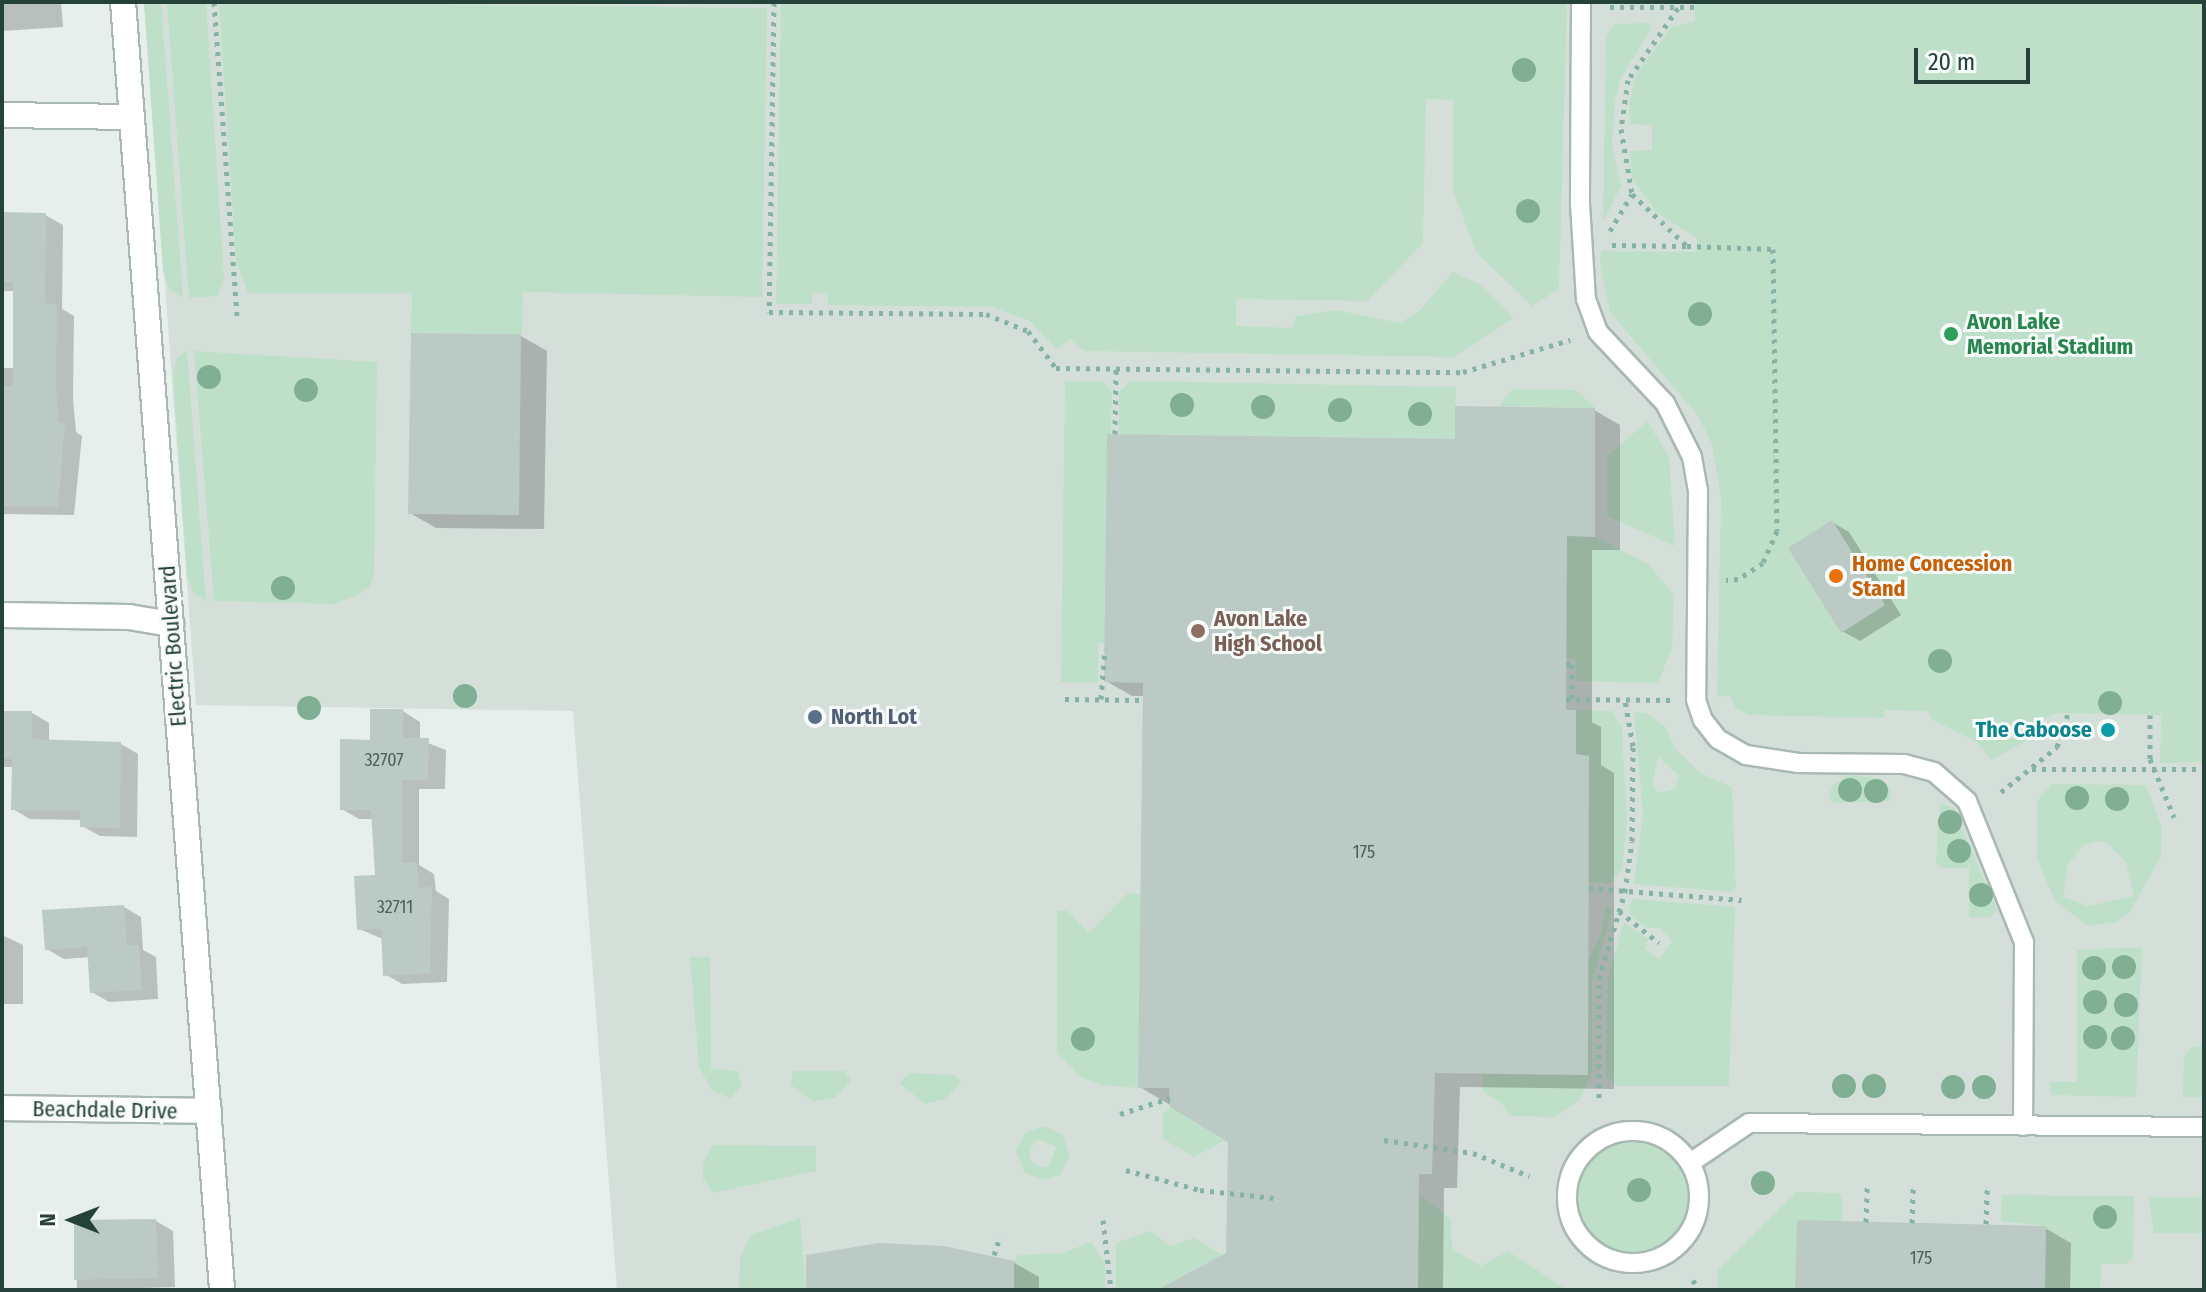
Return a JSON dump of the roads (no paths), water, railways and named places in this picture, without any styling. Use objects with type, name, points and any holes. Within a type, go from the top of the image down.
[{"type":"street","name":"Electric Boulevard","points":[[123,2],[222,1290]]},
{"type":"street","points":[[2,115],[132,117]]},
{"type":"street","points":[[2,615],[129,617],[171,624]]},
{"type":"street","name":"Beachdale Drive","points":[[2,1108],[209,1111]]},
{"type":"lane","points":[[1581,5],[1580,204],[1586,299],[1598,332],[1665,403],[1682,430],[1698,490],[1696,700],[1718,739],[1746,755],[1798,763],[1924,769],[1952,784],[1967,801],[2024,942],[2023,1126]]},
{"type":"lane","points":[[1690,1163],[1749,1123],[2204,1127]]},
{"type":"lane","points":[[1625,1131],[1650,1133],[1673,1145],[1690,1163],[1697,1181],[1698,1210],[1686,1236],[1665,1255],[1638,1263],[1610,1259],[1593,1250],[1575,1229],[1567,1203],[1569,1178],[1581,1155],[1601,1139],[1625,1131]]},
{"type":"place","name":"Avon Lake Memorial Stadium","points":[[1951,334]]},
{"type":"place","name":"Home Concession Stand","points":[[1836,576]]},
{"type":"place","name":"Avon Lake High School","points":[[1198,631]]},
{"type":"place","name":"North Lot","points":[[815,717]]},
{"type":"place","name":"The Caboose","points":[[2108,730]]}]
